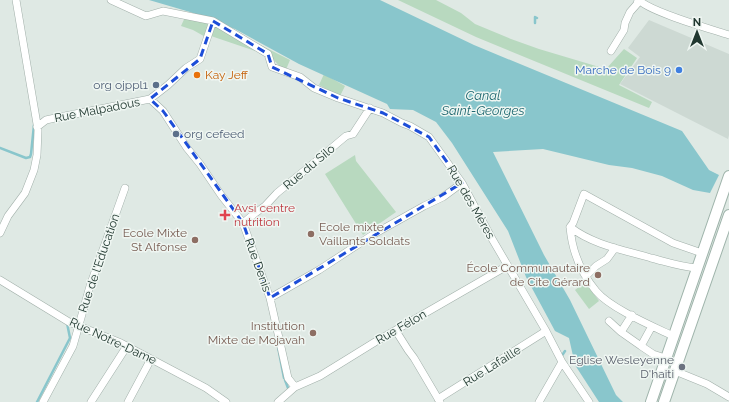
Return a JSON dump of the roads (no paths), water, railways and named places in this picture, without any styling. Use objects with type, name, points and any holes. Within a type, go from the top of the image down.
[{"type":"main road","points":[[651,402],[729,176]]},
{"type":"main road","points":[[664,402],[729,215]]},
{"type":"street","points":[[0,232],[8,216],[25,193],[34,170],[38,144],[38,127],[16,0]]},
{"type":"street","points":[[111,0],[146,16],[163,11],[214,20]]},
{"type":"street","points":[[611,51],[624,30],[625,23],[630,12],[639,0],[658,11],[729,35]]},
{"type":"street","name":"Rue Malpadous","points":[[38,127],[46,120],[150,99],[186,68],[200,59],[214,20]]},
{"type":"street","name":"Rue des Mères","points":[[214,20],[268,54],[272,67],[300,78],[314,88],[370,108],[410,126],[429,137],[462,183],[562,362],[589,402]]},
{"type":"street","name":"Rue Denis","points":[[150,99],[163,111],[187,148],[243,223],[270,298],[288,378],[295,387]]},
{"type":"street","name":"Rue du Silo","points":[[243,223],[265,206],[277,193],[346,136],[354,134],[370,108]]},
{"type":"street","points":[[270,298],[319,270],[386,227],[443,196],[462,183]]},
{"type":"street","name":"Rue de l'Education","points":[[43,402],[73,346],[103,246],[125,188]]},
{"type":"street","points":[[673,336],[612,304],[598,293],[580,266],[574,250],[570,227],[584,194],[673,243],[702,253]]},
{"type":"street","points":[[570,227],[589,239],[615,248],[683,267],[697,268]]},
{"type":"street","points":[[586,276],[596,266],[607,259],[615,248]]},
{"type":"street","name":"Rue Félon","points":[[278,402],[295,387],[320,376],[508,266]]},
{"type":"street","name":"Rue Notre-Dame","points":[[0,280],[69,322],[127,346],[206,388],[226,402]]},
{"type":"street","points":[[621,332],[632,315]]},
{"type":"street","points":[[609,321],[621,332],[652,354],[666,358]]},
{"type":"street","points":[[641,346],[652,326]]},
{"type":"street","points":[[396,331],[439,400]]},
{"type":"street","name":"Rue Lafaille","points":[[439,400],[546,331]]},
{"type":"street","points":[[91,402],[127,346]]},
{"type":"street","points":[[128,402],[151,359]]},
{"type":"street","points":[[539,402],[562,362]]},
{"type":"street","points":[[675,371],[707,384],[729,397]]},
{"type":"water","name":"Canal Saint-Georges","points":[[149,0],[380,0],[474,45],[682,131],[709,170],[719,175],[710,193],[693,190],[662,176],[632,168],[609,165],[543,149],[493,152],[544,255],[570,300],[616,395],[623,402],[599,402],[575,365],[569,338],[555,331],[526,277],[508,231],[452,143],[436,122],[413,110],[390,109],[387,104],[299,64],[235,29],[190,12]]},
{"type":"waterway","points":[[535,23],[535,17],[537,18]]},
{"type":"waterway","points":[[0,148],[26,158],[30,157],[34,125]]},
{"type":"waterway","points":[[37,402],[70,338],[67,323]]},
{"type":"waterway","points":[[278,347],[284,378]]},
{"type":"waterway","points":[[561,357],[565,351]]},
{"type":"waterway","points":[[285,380],[288,388]]},
{"type":"place","name":"Marche de Bois 9","points":[[679,70]]},
{"type":"place","name":"Kay Jeff","points":[[197,75]]},
{"type":"place","name":"org ojppl1","points":[[156,85]]},
{"type":"place","name":"org cefeed","points":[[176,134]]},
{"type":"place","name":"Avsi centre nutrition","points":[[225,215]]},
{"type":"place","name":"Ecole mixte Vaillants Soldats","points":[[311,234]]},
{"type":"place","name":"Ecole Mixte St Alfonse","points":[[195,240]]},
{"type":"place","name":"École Communautaire de Cite Gérard","points":[[598,275]]},
{"type":"place","name":"Institution Mixte de Mojavah","points":[[313,333]]},
{"type":"place","name":"Eglise Wesleyenne D'haiti","points":[[682,367]]}]
